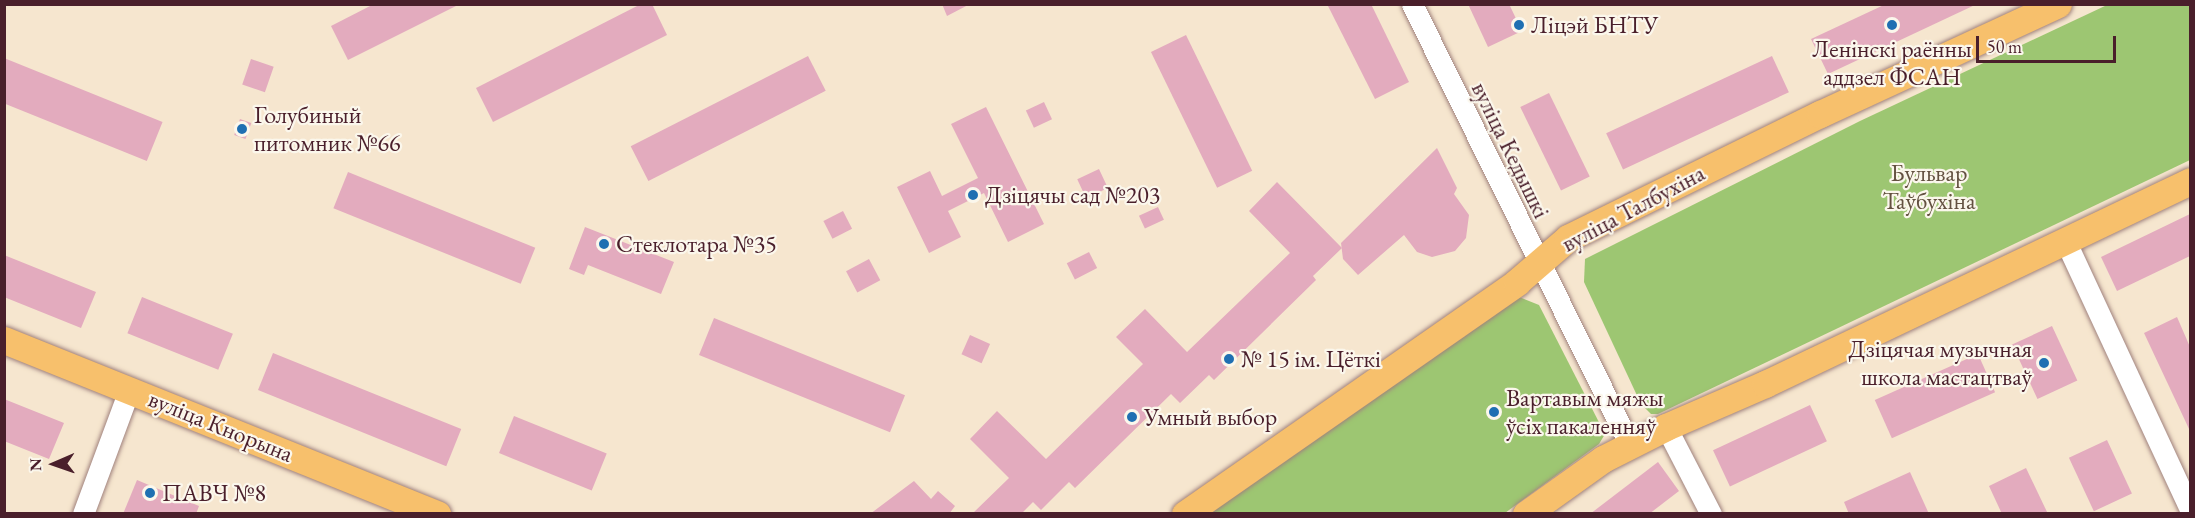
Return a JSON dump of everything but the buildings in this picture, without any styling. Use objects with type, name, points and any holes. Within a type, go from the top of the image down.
[{"type":"main road","name":"вуліца Талбухіна","points":[[1185,513],[1537,264],[1568,238],[1626,208],[2058,4]]},
{"type":"main road","points":[[1526,513],[1603,459],[1666,427],[1765,384],[2190,181]]},
{"type":"main road","name":"вуліца Кнорына","points":[[4,340],[437,513]]},
{"type":"street","name":"вуліца Кедышкі","points":[[1412,4],[1537,264],[1630,446]]},
{"type":"street","points":[[2065,240],[2190,509]]},
{"type":"street","points":[[83,513],[129,390]]},
{"type":"street","points":[[1666,427],[1711,513]]},
{"type":"green space","name":"Бульвар Таўбухіна","points":[[2107,5],[2190,5],[2190,160],[1658,414],[1651,414],[1641,404],[1584,282],[1585,259],[1860,121]]},
{"type":"green space","points":[[1519,297],[1539,305],[1605,434],[1599,444],[1505,513],[1196,514]]},
{"type":"place","name":"Ліцэй БНТУ","points":[[1519,25]]},
{"type":"place","name":"Ленінскі раённы аддзел ФСАН","points":[[1892,25]]},
{"type":"place","name":"Голубиный питомник №66","points":[[242,129]]},
{"type":"place","name":"Дзіцячы сад №203","points":[[973,195]]},
{"type":"place","name":"Стеклотара №35","points":[[604,244]]},
{"type":"place","name":"№ 15 ім. Цёткі","points":[[1229,359]]},
{"type":"place","name":"Дзіцячая музычная школа мастацтваў","points":[[2044,363]]},
{"type":"place","name":"Вартавым мяжы ўсіх пакаленняў","points":[[1494,412]]},
{"type":"place","name":"Умный выбор","points":[[1132,417]]},
{"type":"place","name":"ПАВЧ №8","points":[[150,493]]}]
